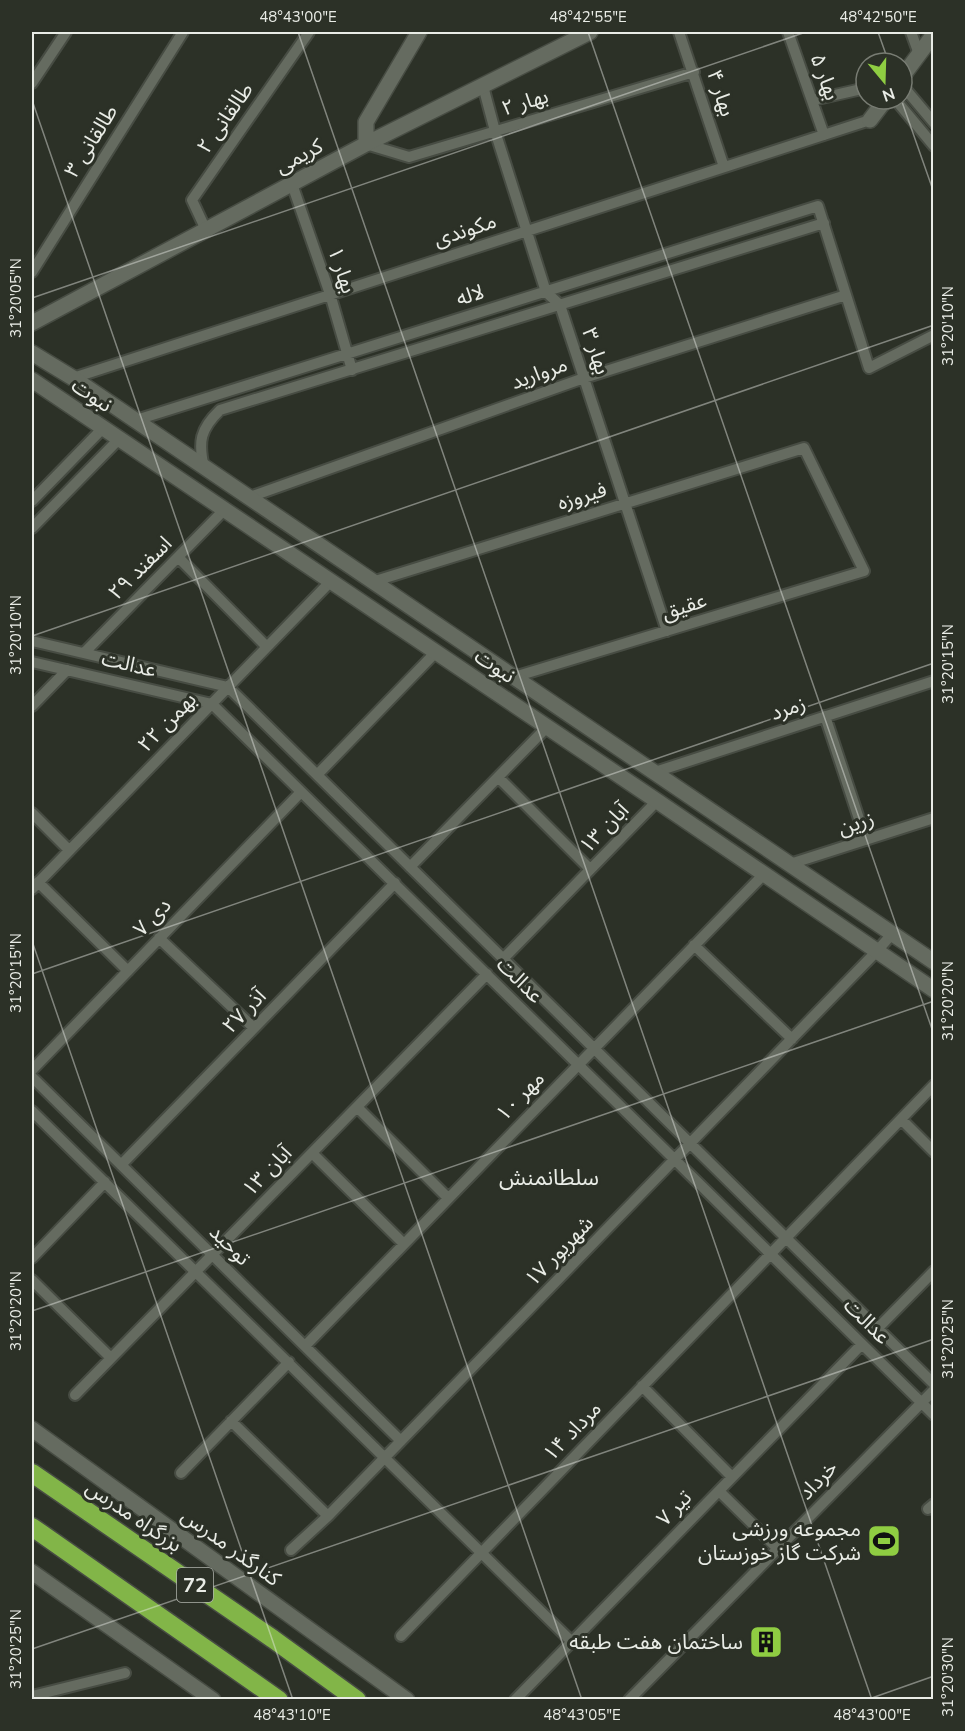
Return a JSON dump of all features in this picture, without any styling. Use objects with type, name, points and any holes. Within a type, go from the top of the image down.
[{"type":"highway","name":"بزرگراه مدرس","points":[[32,1473],[273,1639],[357,1700]]},
{"type":"highway","name":"72","points":[[32,1527],[279,1700]]},
{"type":"street","points":[[32,83],[66,32]]},
{"type":"street","name":"طالقانی ۳","points":[[32,272],[183,32]]},
{"type":"street","name":"طالقانی ۲","points":[[206,230],[192,200],[309,32]]},
{"type":"street","points":[[366,144],[366,122],[419,32]]},
{"type":"street","name":"کریمی","points":[[32,324],[366,144],[590,32]]},
{"type":"street","name":"بهار ۴","points":[[680,32],[724,167]]},
{"type":"street","name":"بهار ۵","points":[[788,32],[825,135]]},
{"type":"street","points":[[911,32],[919,54]]},
{"type":"street","points":[[914,61],[933,34]]},
{"type":"street","name":"بهار ۲","points":[[366,144],[410,157],[694,72]]},
{"type":"street","name":"بهار ۳","points":[[483,86],[546,292],[560,305],[667,631]]},
{"type":"street","points":[[813,100],[854,91]]},
{"type":"street","points":[[914,100],[933,123]]},
{"type":"street","points":[[870,120],[877,111]]},
{"type":"street","points":[[905,111],[933,146]]},
{"type":"street","name":"مکوندی","points":[[73,378],[870,120]]},
{"type":"street","name":"بهار ۱","points":[[292,184],[330,294],[352,370]]},
{"type":"street","name":"لاله","points":[[133,421],[819,206],[824,224],[220,410],[209,421],[202,434],[200,451],[204,469]]},
{"type":"street","points":[[824,224],[868,368],[933,335]]},
{"type":"street","name":"مروارید","points":[[248,498],[584,378],[846,295]]},
{"type":"street","name":"نبوت","points":[[32,353],[73,378],[133,421],[892,934],[930,957]]},
{"type":"street","name":"نبوت","points":[[32,380],[933,990]]},
{"type":"street","points":[[83,415],[90,415],[96,410],[99,403],[98,396]]},
{"type":"street","points":[[32,501],[103,428],[133,421]]},
{"type":"street","points":[[32,528],[119,439],[133,421]]},
{"type":"street","name":"فیروزه","points":[[372,582],[804,448],[864,571]]},
{"type":"street","name":"۲۹ اسفند","points":[[84,653],[224,510]]},
{"type":"street","points":[[178,557],[267,647]]},
{"type":"street","name":"عقیق","points":[[514,677],[864,571]]},
{"type":"street","name":"۲۲ بهمن","points":[[35,886],[331,581]]},
{"type":"street","name":"عدالت","points":[[32,640],[228,687],[933,1384]]},
{"type":"street","points":[[317,776],[436,652]]},
{"type":"street","name":"عدالت","points":[[32,662],[212,704],[933,1415]]},
{"type":"street","points":[[32,706],[67,670]]},
{"type":"street","name":"زمرد","points":[[655,772],[933,681]]},
{"type":"street","points":[[825,716],[866,840]]},
{"type":"street","points":[[410,867],[547,727]]},
{"type":"street","points":[[498,777],[590,869]]},
{"type":"street","name":"۷ دی","points":[[32,1070],[301,792]]},
{"type":"street","name":"۱۳ آبان","points":[[502,959],[657,801]]},
{"type":"street","points":[[32,813],[69,850]]},
{"type":"street","name":"زرین","points":[[790,864],[933,818]]},
{"type":"street","name":"۱۰ مهر","points":[[304,1346],[764,874]]},
{"type":"street","name":"۲۷ آذر","points":[[121,1165],[395,884]]},
{"type":"street","points":[[35,886],[128,971]]},
{"type":"street","name":"۱۷ شهریور","points":[[291,1550],[386,1457],[892,934]]},
{"type":"street","points":[[159,939],[254,1028]]},
{"type":"street","points":[[694,945],[792,1038]]},
{"type":"street","name":"۱۳ آبان","points":[[75,1395],[487,974]]},
{"type":"street","name":"توحید","points":[[32,1077],[401,1441]]},
{"type":"street","points":[[786,1238],[933,1085]]},
{"type":"street","points":[[357,1107],[448,1198]]},
{"type":"street","name":"توحید","points":[[32,1111],[572,1641]]},
{"type":"street","points":[[901,1119],[933,1152]]},
{"type":"street","points":[[312,1154],[404,1244]]},
{"type":"street","points":[[32,1258],[105,1182]]},
{"type":"street","name":"۱۴ مرداد","points":[[401,1635],[786,1238]]},
{"type":"street","points":[[877,1329],[933,1271]]},
{"type":"street","points":[[32,1281],[111,1359]]},
{"type":"street","name":"۷ تیر","points":[[514,1700],[862,1344]]},
{"type":"street","points":[[181,1473],[289,1362]]},
{"type":"street","points":[[642,1386],[732,1477]]},
{"type":"street","name":"خرداد","points":[[629,1700],[933,1390]]},
{"type":"street","points":[[231,1422],[328,1516]]},
{"type":"street","name":"کنارگذر مدرس","points":[[32,1429],[407,1700]]},
{"type":"street","points":[[719,1491],[778,1549]]},
{"type":"street","points":[[32,1572],[210,1699]]},
{"type":"street","points":[[32,1696],[125,1673]]},
{"type":"place","name":"مجموعه ورزشی شرکت گاز خوزستان","points":[[884,1541]]},
{"type":"place","name":"ساختمان هفت طبقه","points":[[766,1642]]},
{"type":"district","name":"سلطانمنش","points":[[549,1178]]}]
